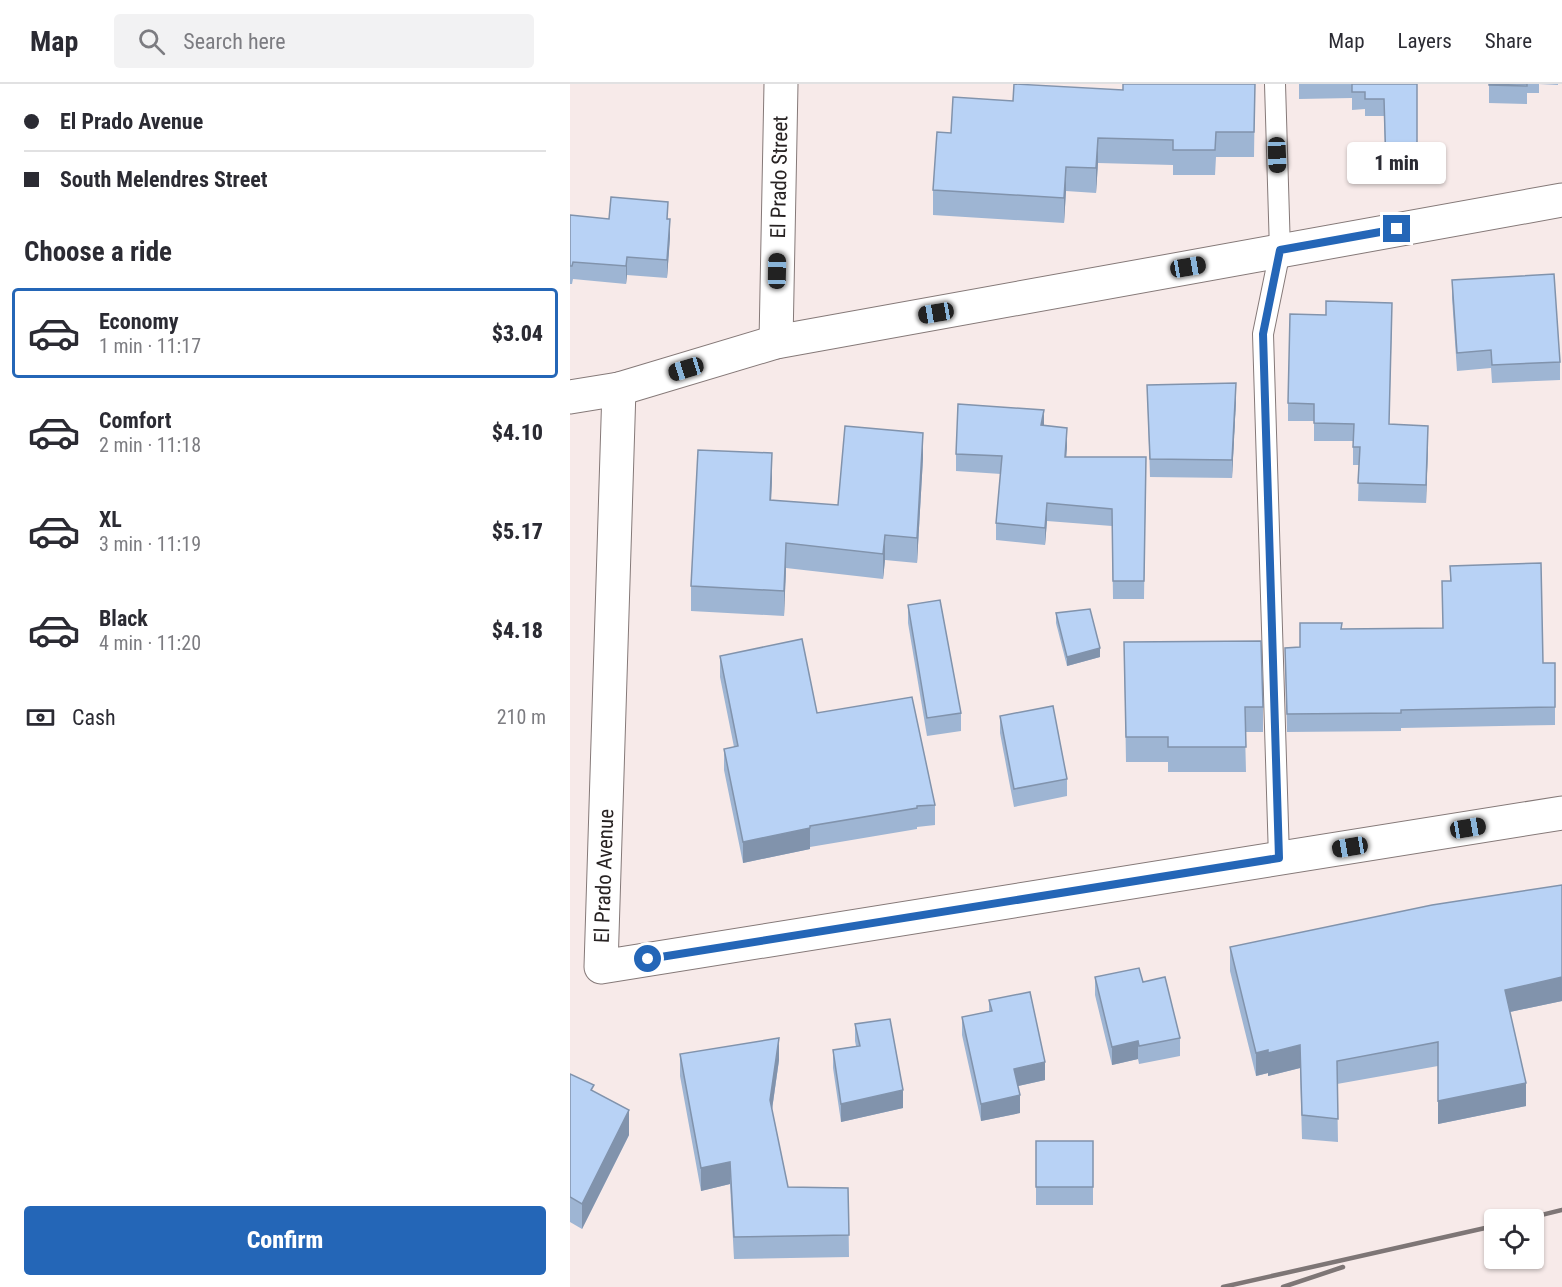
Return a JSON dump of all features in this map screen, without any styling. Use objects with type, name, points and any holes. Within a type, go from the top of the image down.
[{"type":"street","name":"El Prado Street","points":[[776,342],[782,84]]},
{"type":"street","points":[[570,397],[619,389],[776,342],[1562,200]]},
{"type":"street","name":"El Prado Avenue","points":[[619,389],[602,967],[1562,813]]},
{"type":"lane","points":[[1275,84],[1280,250],[1263,334],[1279,858]]},
{"type":"building","points":[[1014,84],[1123,90],[1123,84],[1255,84],[1254,132],[1216,132],[1215,150],[1173,150],[1173,140],[1098,138],[1096,168],[1066,167],[1064,198],[933,190],[937,132],[951,133],[953,97],[1013,101]]},
{"type":"building","points":[[1352,84],[1417,84],[1417,165],[1386,166],[1384,99],[1365,99],[1365,92],[1352,92]]},
{"type":"building","points":[[1527,84],[1527,86],[1489,85]]},
{"type":"building","points":[[611,197],[668,202],[667,219],[670,219],[667,260],[627,257],[626,266],[573,262],[570,266],[570,215],[609,219]]},
{"type":"building","points":[[1554,274],[1560,362],[1492,365],[1491,350],[1457,353],[1452,280]]},
{"type":"building","points":[[1326,301],[1392,303],[1389,424],[1428,426],[1426,485],[1358,483],[1360,447],[1353,447],[1354,424],[1314,423],[1314,404],[1288,403],[1290,314],[1326,315]]},
{"type":"building","points":[[1236,383],[1232,460],[1150,459],[1147,385]]},
{"type":"building","points":[[958,404],[1044,410],[1041,425],[1067,428],[1065,457],[1146,457],[1144,581],[1113,581],[1112,509],[1047,503],[1045,528],[996,523],[1002,456],[956,454]]},
{"type":"building","points":[[845,426],[923,433],[917,538],[885,535],[883,554],[786,543],[784,591],[691,586],[698,450],[772,453],[770,500],[838,505]]},
{"type":"building","points":[[1541,563],[1543,663],[1555,663],[1555,707],[1401,710],[1401,713],[1287,714],[1285,648],[1300,647],[1300,623],[1342,623],[1341,629],[1443,628],[1442,581],[1451,581],[1450,566]]},
{"type":"building","points":[[940,600],[961,713],[927,718],[908,605]]},
{"type":"building","points":[[1090,609],[1100,648],[1067,657],[1056,613]]},
{"type":"building","points":[[802,639],[817,713],[912,697],[935,805],[917,806],[917,808],[810,826],[810,828],[743,842],[724,749],[738,746],[720,656]]},
{"type":"building","points":[[1261,641],[1263,707],[1245,707],[1246,747],[1168,747],[1168,737],[1126,737],[1124,642]]},
{"type":"building","points":[[1053,706],[1067,779],[1014,789],[1000,716]]},
{"type":"building","points":[[1562,885],[1562,977],[1505,990],[1526,1083],[1438,1101],[1438,1042],[1337,1061],[1338,1119],[1302,1115],[1300,1045],[1268,1053],[1268,1050],[1256,1053],[1230,947],[1432,905]]},
{"type":"building","points":[[1139,968],[1143,982],[1165,977],[1180,1038],[1139,1046],[1138,1041],[1112,1047],[1095,977]]},
{"type":"building","points":[[1030,992],[1045,1062],[1014,1069],[1020,1095],[981,1104],[962,1017],[992,1011],[989,1000]]},
{"type":"building","points":[[890,1019],[903,1090],[841,1104],[833,1050],[860,1046],[855,1024]]},
{"type":"building","points":[[779,1038],[770,1100],[788,1187],[848,1188],[849,1235],[734,1237],[730,1162],[701,1168],[680,1054]]},
{"type":"building","points":[[570,1074],[594,1085],[591,1090],[629,1110],[582,1204],[570,1197]]},
{"type":"building","points":[[1036,1141],[1093,1141],[1093,1187],[1036,1187]]},
{"type":"railway","points":[[1544,1214],[1562,1210]]},
{"type":"railway","points":[[1223,1287],[1484,1228]]},
{"type":"railway","points":[[1283,1287],[1343,1267]]},
{"type":"route","points":[[648,959],[1279,858],[1263,334],[1280,250],[1397,229]]}]
